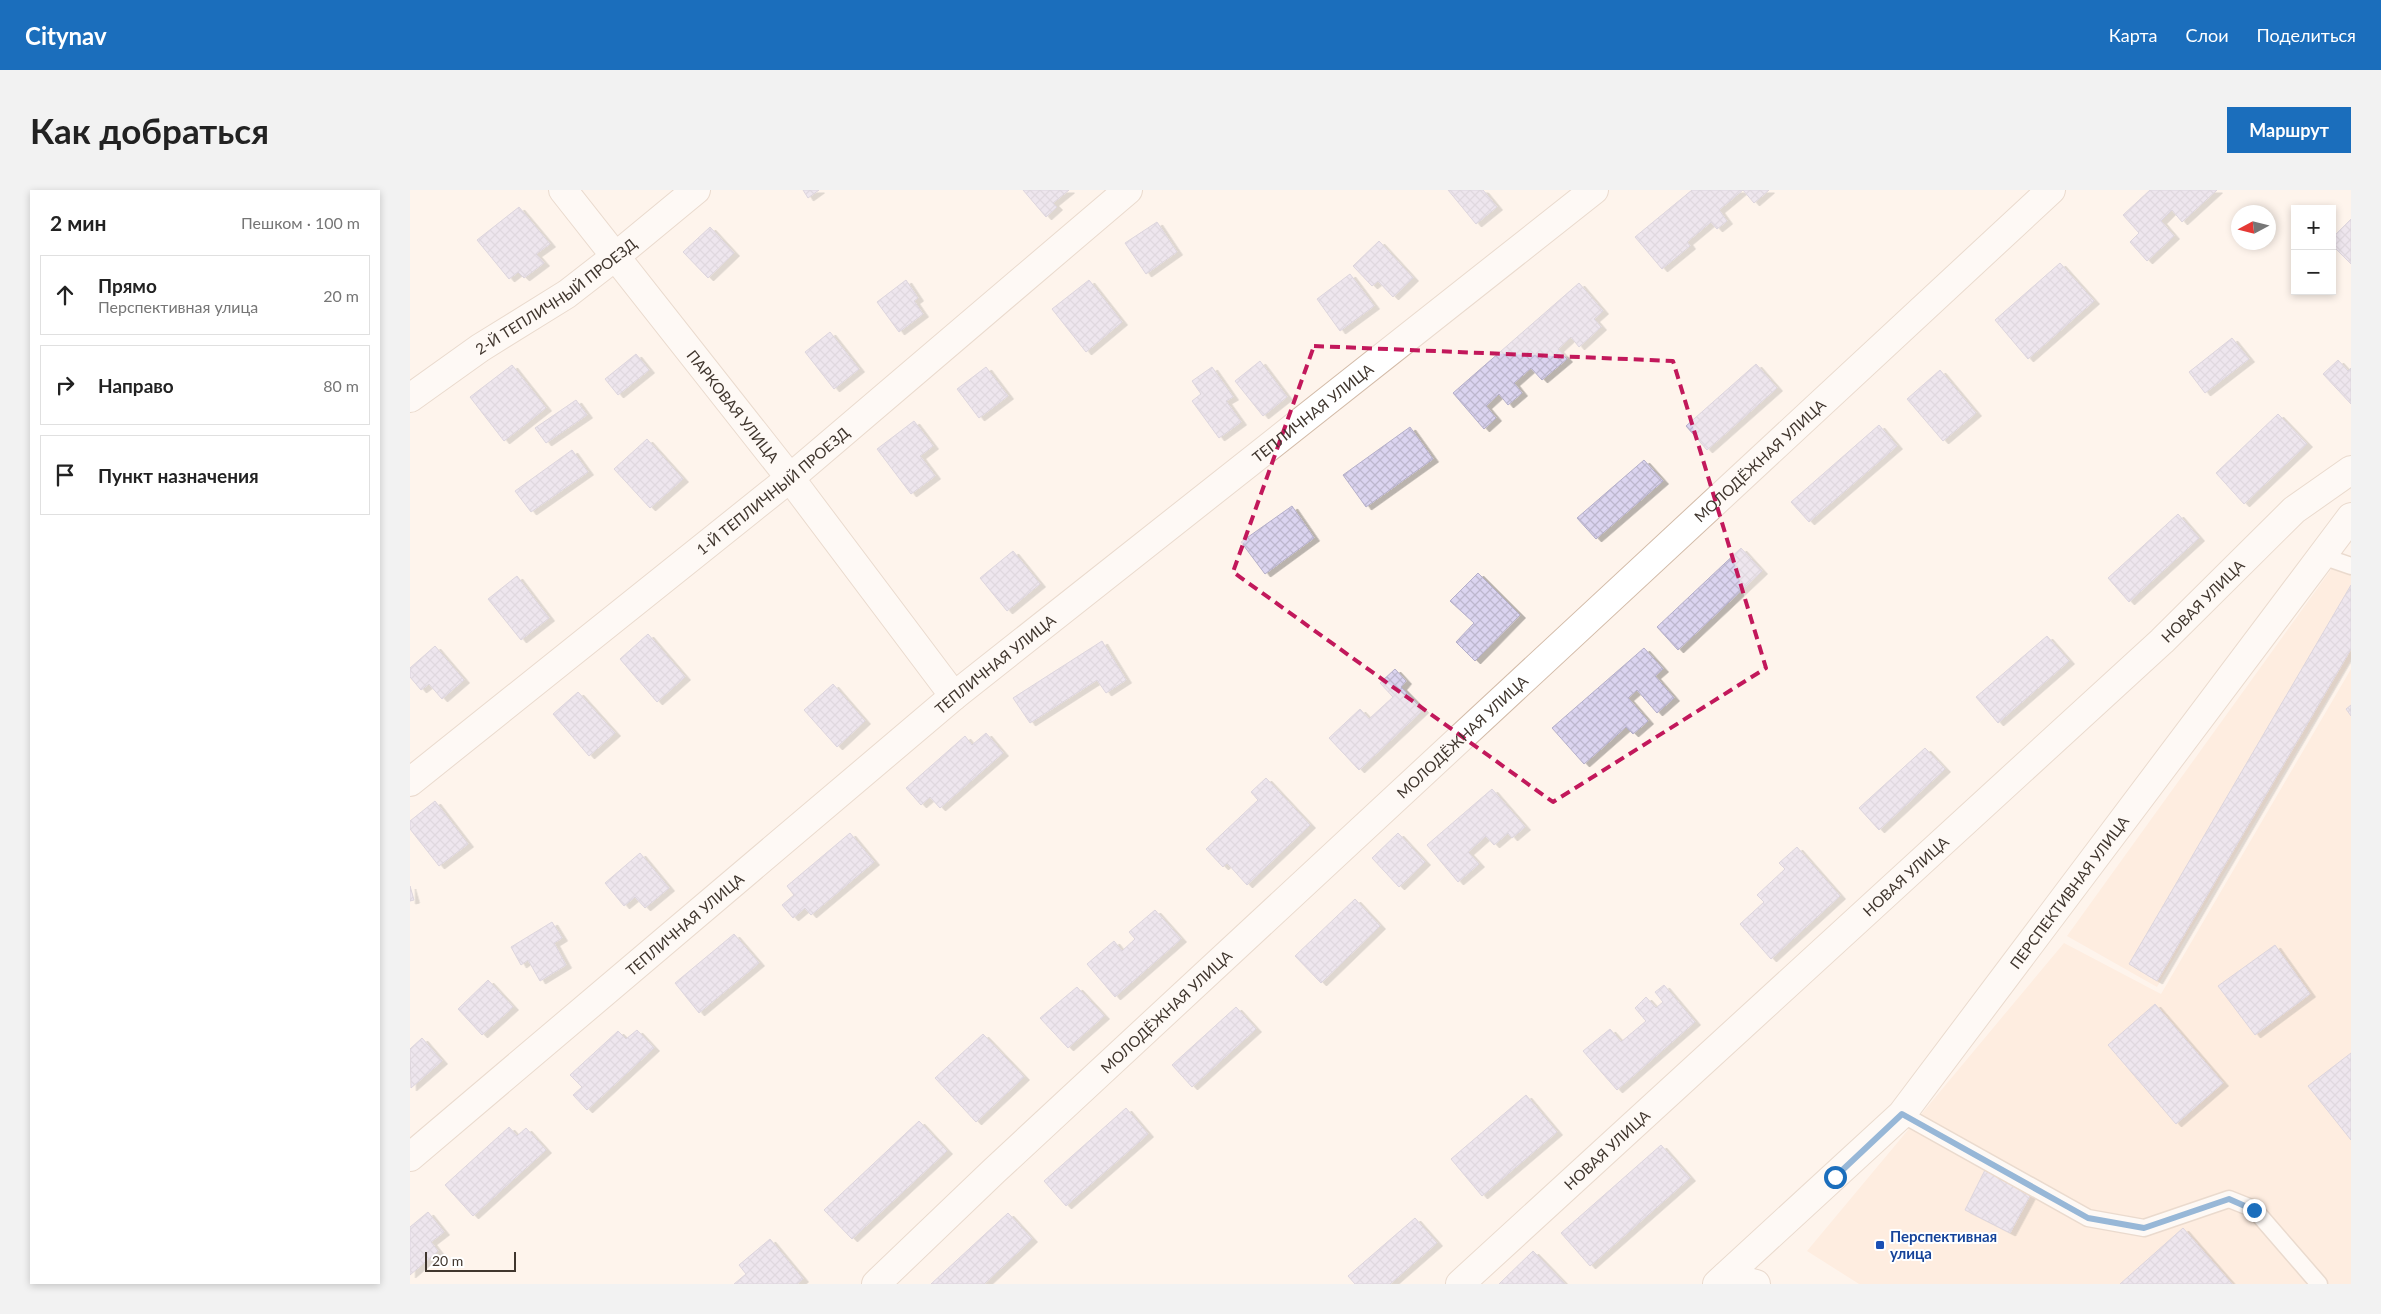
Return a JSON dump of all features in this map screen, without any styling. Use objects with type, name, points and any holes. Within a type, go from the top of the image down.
[{"type":"street","name":"ПАРКОВАЯ УЛИЦА","points":[[563,190],[790,478],[954,696]]},
{"type":"street","name":"2-Й ТЕПЛИЧНЫЙ ПРОЕЗД","points":[[410,398],[480,348],[567,294],[696,190]]},
{"type":"street","name":"1-Й ТЕПЛИЧНЫЙ ПРОЕЗД","points":[[410,782],[790,478],[1128,190]]},
{"type":"street","name":"ТЕПЛИЧНАЯ УЛИЦА","points":[[410,1157],[954,696],[1594,190]]},
{"type":"street","name":"МОЛОДЁЖНАЯ УЛИЦА","points":[[876,1284],[994,1171],[2051,190]]},
{"type":"street","name":"НОВАЯ УЛИЦА","points":[[1460,1284],[2154,647],[2294,510],[2351,470]]},
{"type":"street","name":"ПЕРСПЕКТИВНАЯ УЛИЦА","points":[[1721,1280],[1902,1114],[2351,518]]},
{"type":"street","points":[[1721,1280],[1756,1284]]},
{"type":"lane","points":[[2322,556],[2351,566]]},
{"type":"lane","points":[[1902,1114],[2088,1218],[2144,1228],[2229,1199],[2254,1210],[2319,1284]]},
{"type":"highlighted area","points":[[1314,346],[1673,361],[1766,668],[1553,802],[1233,572]]},
{"type":"shaded area","points":[[2340,557],[2351,564],[2351,659],[2157,987],[2067,936]]},
{"type":"shaded area","points":[[2351,669],[2351,1284],[1859,1284],[1807,1251],[2064,943],[2161,994]]},
{"type":"building","points":[[803,190],[819,190],[808,198]]},
{"type":"building","points":[[1023,190],[1069,190],[1053,203],[1057,207],[1046,217]]},
{"type":"building","points":[[1448,190],[1483,190],[1497,207],[1476,224]]},
{"type":"building","points":[[1692,190],[1743,190],[1719,210],[1727,221],[1717,229],[1711,222],[1687,242],[1690,246],[1662,269],[1635,237]]},
{"type":"building","points":[[1743,190],[1769,190],[1754,203]]},
{"type":"building","points":[[2150,190],[2217,190],[2182,222],[2172,210],[2161,221],[2174,236],[2147,261],[2130,242],[2139,233],[2123,215]]},
{"type":"building","points":[[519,207],[550,244],[536,254],[544,263],[524,278],[518,272],[509,279],[477,240]]},
{"type":"building","points":[[2351,219],[2351,264],[2336,249],[2336,234]]},
{"type":"building","points":[[1157,222],[1177,252],[1146,274],[1125,243]]},
{"type":"building","points":[[710,227],[734,253],[708,278],[683,252]]},
{"type":"building","points":[[1379,241],[1413,278],[1393,297],[1378,281],[1372,286],[1353,266]]},
{"type":"building","points":[[2060,263],[2094,301],[2028,359],[1995,320]]},
{"type":"building","points":[[1350,274],[1374,306],[1340,331],[1317,299]]},
{"type":"building","points":[[906,280],[918,298],[914,301],[923,314],[899,332],[877,302]]},
{"type":"building","points":[[1089,280],[1122,322],[1086,352],[1052,309]]},
{"type":"building","points":[[1579,283],[1603,311],[1594,319],[1601,327],[1579,347],[1571,337],[1558,349],[1567,359],[1542,380],[1531,368],[1514,383],[1522,393],[1508,405],[1499,394],[1486,406],[1496,418],[1484,429],[1453,393]]},
{"type":"building","points":[[830,332],[859,369],[834,389],[805,352]]},
{"type":"building","points":[[2232,338],[2249,359],[2205,393],[2189,372]]},
{"type":"building","points":[[636,354],[649,370],[618,395],[605,379]]},
{"type":"building","points":[[2338,360],[2348,371],[2351,368],[2351,404],[2323,374]]},
{"type":"building","points":[[1260,361],[1287,397],[1263,416],[1235,381]]},
{"type":"building","points":[[1756,364],[1777,388],[1707,450],[1686,426]]},
{"type":"building","points":[[512,365],[546,408],[504,441],[470,397]]},
{"type":"building","points":[[986,367],[1008,396],[979,418],[957,389]]},
{"type":"building","points":[[1212,367],[1233,397],[1226,401],[1241,422],[1219,438],[1192,401],[1201,394],[1192,381]]},
{"type":"building","points":[[1940,370],[1976,413],[1943,441],[1907,399]]},
{"type":"building","points":[[576,400],[587,415],[546,443],[535,428]]},
{"type":"building","points":[[2278,414],[2307,444],[2244,504],[2216,473]]},
{"type":"building","points":[[914,421],[933,446],[920,456],[935,476],[911,494],[877,449]]},
{"type":"building","points":[[1879,425],[1897,446],[1809,522],[1791,502]]},
{"type":"building","points":[[1410,427],[1433,459],[1366,507],[1343,475]]},
{"type":"building","points":[[647,439],[683,479],[650,508],[614,469]]},
{"type":"building","points":[[572,450],[588,472],[531,512],[515,491]]},
{"type":"building","points":[[1644,460],[1663,481],[1596,539],[1577,518]]},
{"type":"building","points":[[1292,506],[1314,538],[1265,574],[1241,542]]},
{"type":"building","points":[[2178,514],[2199,538],[2129,602],[2108,578]]},
{"type":"building","points":[[1741,548],[1762,571],[1678,650],[1657,627]]},
{"type":"building","points":[[1013,551],[1040,584],[1007,611],[980,578]]},
{"type":"building","points":[[1478,573],[1520,615],[1475,661],[1456,642],[1474,623],[1450,601]]},
{"type":"building","points":[[517,576],[549,618],[521,640],[488,599]]},
{"type":"building","points":[[2351,585],[2351,649],[2157,981],[2129,964]]},
{"type":"building","points":[[648,634],[685,677],[657,702],[620,659]]},
{"type":"building","points":[[2047,636],[2069,661],[1998,723],[1976,697]]},
{"type":"building","points":[[1102,641],[1126,680],[1106,693],[1097,680],[1030,723],[1013,698]]},
{"type":"building","points":[[435,646],[464,680],[442,699],[429,684],[421,690],[410,677],[410,668]]},
{"type":"building","points":[[1644,648],[1663,669],[1655,676],[1674,698],[1657,713],[1637,690],[1628,698],[1648,721],[1633,734],[1626,727],[1584,764],[1552,728]]},
{"type":"building","points":[[1395,669],[1406,681],[1401,687],[1423,710],[1359,770],[1329,738],[1360,709],[1369,719],[1393,697],[1380,683]]},
{"type":"building","points":[[833,684],[865,721],[837,747],[804,710]]},
{"type":"building","points":[[578,692],[615,733],[589,756],[553,714]]},
{"type":"building","points":[[2351,705],[2351,716],[2346,709]]},
{"type":"building","points":[[986,733],[1003,753],[940,808],[930,797],[921,805],[906,788],[965,736],[972,745]]},
{"type":"building","points":[[1925,748],[1945,769],[1879,830],[1859,808]]},
{"type":"building","points":[[1266,778],[1310,825],[1247,885],[1227,863],[1223,867],[1206,849],[1258,800],[1251,792]]},
{"type":"building","points":[[1492,789],[1525,827],[1512,838],[1508,833],[1494,845],[1486,836],[1468,852],[1479,864],[1458,882],[1427,845]]},
{"type":"building","points":[[435,801],[468,844],[439,866],[410,829],[410,821]]},
{"type":"building","points":[[850,833],[874,862],[811,915],[805,908],[793,918],[782,905],[794,895],[787,886]]},
{"type":"building","points":[[1398,833],[1425,862],[1399,887],[1372,858]]},
{"type":"building","points":[[1797,847],[1840,896],[1771,959],[1740,924],[1764,902],[1757,895],[1785,869],[1779,863]]},
{"type":"building","points":[[640,853],[669,888],[645,908],[635,897],[624,906],[605,883]]},
{"type":"building","points":[[410,886],[414,900],[410,901]]},
{"type":"building","points":[[1355,899],[1380,926],[1321,983],[1295,956]]},
{"type":"building","points":[[1155,910],[1181,939],[1115,997],[1087,964],[1114,941],[1122,951],[1135,939],[1129,932]]},
{"type":"building","points":[[552,922],[562,938],[554,943],[566,965],[540,981],[528,960],[521,965],[511,947]]},
{"type":"building","points":[[734,934],[759,963],[699,1013],[675,983]]},
{"type":"building","points":[[2275,945],[2310,994],[2255,1035],[2218,986]]},
{"type":"building","points":[[488,980],[513,1007],[482,1035],[458,1009]]},
{"type":"building","points":[[1664,985],[1695,1022],[1617,1090],[1583,1051],[1610,1029],[1621,1042],[1646,1021],[1635,1008],[1646,997],[1656,1008],[1663,1002],[1655,992]]},
{"type":"building","points":[[1077,987],[1104,1016],[1068,1048],[1040,1018]]},
{"type":"building","points":[[2155,1004],[2223,1083],[2176,1124],[2108,1045]]},
{"type":"building","points":[[1236,1007],[1256,1029],[1192,1087],[1172,1065]]},
{"type":"building","points":[[637,1030],[654,1048],[587,1110],[573,1095],[582,1087],[570,1075],[618,1031],[626,1039]]},
{"type":"building","points":[[983,1034],[1024,1077],[976,1122],[935,1078]]},
{"type":"building","points":[[422,1038],[442,1061],[411,1088],[410,1049]]},
{"type":"building","points":[[2351,1053],[2351,1140],[2308,1086]]},
{"type":"building","points":[[1526,1095],[1557,1132],[1482,1196],[1451,1159]]},
{"type":"building","points":[[1126,1108],[1148,1134],[1066,1206],[1044,1181]]},
{"type":"building","points":[[919,1121],[947,1151],[852,1239],[824,1210]]},
{"type":"building","points":[[509,1127],[517,1136],[526,1128],[546,1150],[473,1216],[445,1185]]},
{"type":"building","points":[[1661,1145],[1690,1178],[1590,1266],[1561,1233]]},
{"type":"building","points":[[1986,1168],[2032,1192],[2010,1233],[1965,1210]]},
{"type":"building","points":[[428,1212],[444,1232],[431,1242],[438,1251],[410,1275],[410,1227]]},
{"type":"building","points":[[1008,1213],[1032,1239],[984,1284],[931,1284]]},
{"type":"building","points":[[1415,1218],[1437,1243],[1390,1284],[1355,1284],[1348,1276]]},
{"type":"building","points":[[2183,1228],[2232,1284],[2120,1284]]},
{"type":"building","points":[[770,1239],[803,1279],[797,1284],[734,1284],[746,1274],[739,1265]]},
{"type":"building","points":[[1533,1251],[1565,1284],[1499,1284]]},
{"type":"place","name":"Перспективная улица","points":[[1880,1245]]},
{"type":"route","points":[[1835,1177],[1902,1114],[2088,1218],[2144,1228],[2229,1199],[2254,1210]]}]
